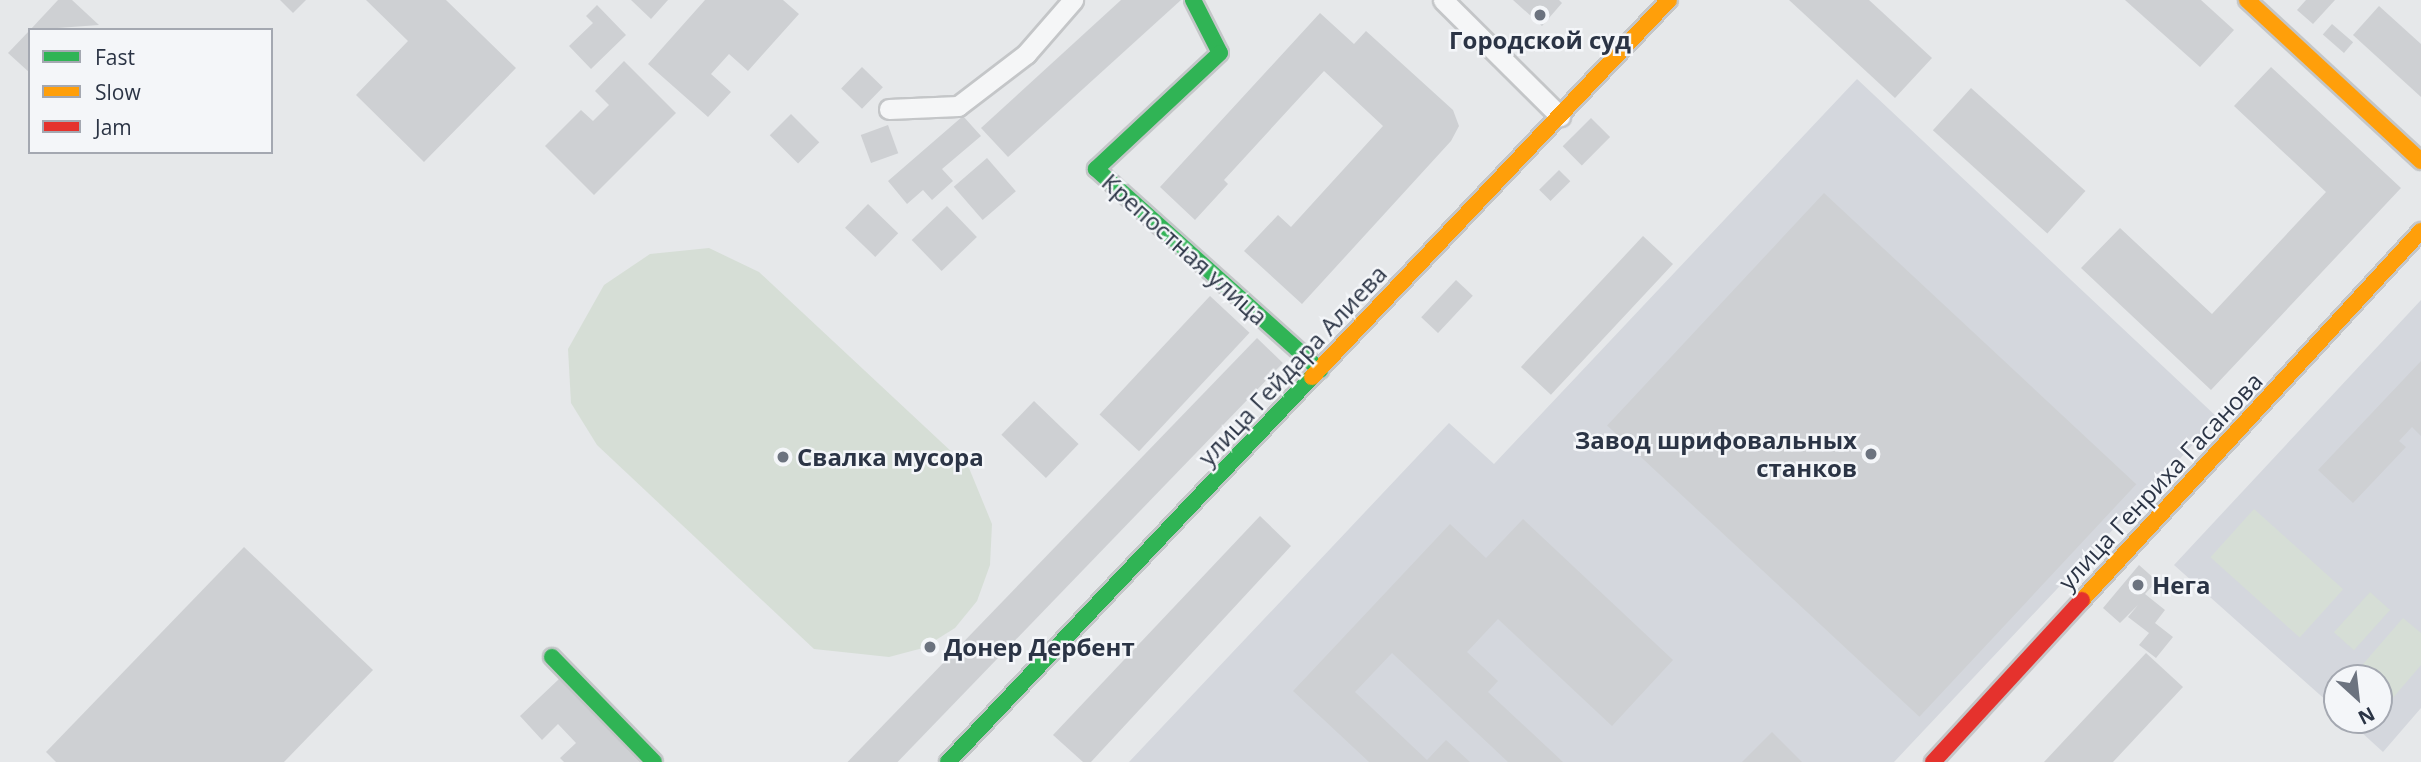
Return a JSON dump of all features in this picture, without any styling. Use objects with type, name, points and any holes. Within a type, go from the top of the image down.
[{"type":"street","points":[[889,109],[958,106],[1026,54],[1073,0]]},
{"type":"street","name":"Крепостная улица","points":[[1193,0],[1220,53],[1096,169],[1320,370]]},
{"type":"street","points":[[1443,0],[1560,116]]},
{"type":"street","name":"улица Гейдара Алиева","points":[[948,762],[1669,0]]},
{"type":"street","points":[[2247,0],[2421,162]]},
{"type":"street","name":"улица Генриха Гасанова","points":[[1933,762],[2421,231]]},
{"type":"street","points":[[552,657],[654,762]]},
{"type":"shaded area","points":[[1857,79],[2218,418],[1894,762],[1129,762],[1449,423],[1494,464]]},
{"type":"shaded area","name":"Свалка мусора","points":[[709,248],[759,272],[969,468],[992,524],[990,565],[977,601],[955,628],[923,648],[889,657],[814,649],[597,445],[571,403],[568,349],[604,285],[650,254]]},
{"type":"shaded area","points":[[2421,300],[2421,708],[2383,752],[2363,734],[2393,734],[2393,664],[2323,664],[2323,698],[2174,565]]},
{"type":"shaded area","points":[[2254,509],[2343,589],[2300,638],[2211,557]]},
{"type":"shaded area","points":[[2370,592],[2390,610],[2354,650],[2334,632]]},
{"type":"shaded area","points":[[2403,618],[2421,633],[2421,665],[2393,698],[2393,664],[2363,664]]},
{"type":"building","points":[[58,0],[72,0],[99,25],[58,28],[32,28]]},
{"type":"building","points":[[280,0],[306,0],[293,13]]},
{"type":"building","points":[[366,0],[446,0],[516,68],[424,162],[356,95],[408,41]]},
{"type":"building","points":[[631,0],[668,0],[651,19]]},
{"type":"building","points":[[705,0],[783,0],[799,14],[748,71],[729,54],[711,74],[731,92],[708,117],[648,64]]},
{"type":"building","points":[[1121,0],[1181,0],[1008,157],[981,128]]},
{"type":"building","name":"Городской суд","points":[[1513,0],[1559,0],[1562,3],[1542,26]]},
{"type":"building","points":[[1789,0],[1869,0],[1932,58],[1895,98]]},
{"type":"building","points":[[2125,0],[2201,0],[2234,30],[2200,67]]},
{"type":"building","points":[[2306,0],[2335,0],[2313,24],[2297,10]]},
{"type":"building","points":[[597,5],[626,35],[591,69],[569,46],[593,23],[586,16]]},
{"type":"building","points":[[2379,6],[2421,44],[2421,97],[2353,35]]},
{"type":"building","points":[[1320,13],[1354,44],[1366,31],[1453,110],[1459,126],[1451,141],[1302,304],[1244,251],[1278,215],[1291,227],[1383,126],[1324,71],[1224,180],[1228,184],[1195,220],[1160,187]]},
{"type":"building","points":[[2332,24],[2353,42],[2344,53],[2323,35]]},
{"type":"building","points":[[28,32],[28,71],[8,53]]},
{"type":"building","points":[[624,61],[676,113],[594,195],[545,146],[581,110],[593,121],[609,105],[595,91]]},
{"type":"building","points":[[862,67],[883,87],[862,109],[841,89]]},
{"type":"building","points":[[2271,67],[2401,188],[2211,390],[2081,268],[2120,228],[2212,314],[2326,192],[2234,106]]},
{"type":"building","points":[[1971,88],[2085,191],[2047,233],[1933,130]]},
{"type":"building","points":[[791,114],[819,142],[798,163],[770,135]]},
{"type":"building","points":[[963,116],[981,136],[942,169],[953,181],[932,200],[923,190],[907,204],[888,181]]},
{"type":"building","points":[[1591,118],[1610,137],[1582,165],[1563,146]]},
{"type":"building","points":[[888,125],[898,153],[871,163],[861,135]]},
{"type":"building","points":[[987,158],[1016,191],[983,220],[954,187]]},
{"type":"building","points":[[1559,170],[1570,181],[1551,201],[1539,190]]},
{"type":"building","name":"Завод шрифовальных станков","points":[[1824,193],[2136,484],[1919,717],[1607,426]]},
{"type":"building","points":[[868,204],[898,233],[875,257],[845,228]]},
{"type":"building","points":[[947,206],[977,237],[942,271],[912,240]]},
{"type":"building","points":[[1643,236],[1673,264],[1551,395],[1521,367]]},
{"type":"building","points":[[1456,280],[1473,296],[1438,333],[1421,317]]},
{"type":"building","points":[[1210,296],[1249,333],[1139,451],[1100,414]]},
{"type":"building","points":[[1257,338],[1283,363],[898,762],[848,762]]},
{"type":"building","points":[[2421,361],[2421,436],[2412,427],[2399,441],[2406,447],[2353,503],[2318,470]]},
{"type":"building","points":[[1034,401],[1079,444],[1046,478],[1001,435]]},
{"type":"building","points":[[1260,516],[1291,546],[1091,762],[1083,762],[1053,735]]},
{"type":"building","points":[[1523,519],[1673,660],[1612,726],[1498,619],[1467,652],[1498,681],[1488,692],[1563,762],[1508,762],[1392,653],[1355,692],[1427,760],[1446,740],[1470,762],[1369,762],[1293,691],[1450,524],[1486,558]]},
{"type":"building","points":[[244,547],[373,670],[284,762],[56,762],[46,752]]},
{"type":"building","points":[[2139,565],[2157,581],[2145,594],[2165,610],[2155,623],[2173,637],[2156,658],[2139,645],[2149,633],[2128,617],[2138,605],[2120,623],[2103,608]]},
{"type":"building","points":[[2146,653],[2183,687],[2113,762],[2044,762]]},
{"type":"building","points":[[559,679],[639,762],[564,762],[560,758],[576,743],[558,724],[542,740],[520,716]]},
{"type":"building","points":[[1772,732],[1802,762],[1742,762]]},
{"type":"traffic: fast","points":[[1193,0],[1220,53],[1096,169],[1320,370]]},
{"type":"traffic: fast","points":[[948,762],[1312,377]]},
{"type":"traffic: fast","points":[[552,657],[654,762]]},
{"type":"traffic: slow","points":[[1312,377],[1669,0]]},
{"type":"traffic: slow","points":[[2247,0],[2421,161]]},
{"type":"traffic: slow","points":[[2082,600],[2421,231]]},
{"type":"traffic: jam","points":[[1933,762],[2082,600]]},
{"type":"place","name":"Городской суд","points":[[1540,15]]},
{"type":"place","name":"Завод шрифовальных станков","points":[[1871,454]]},
{"type":"place","name":"Свалка мусора","points":[[783,457]]},
{"type":"place","name":"Нега","points":[[2138,585]]},
{"type":"place","name":"Донер Дербент","points":[[930,647]]}]
